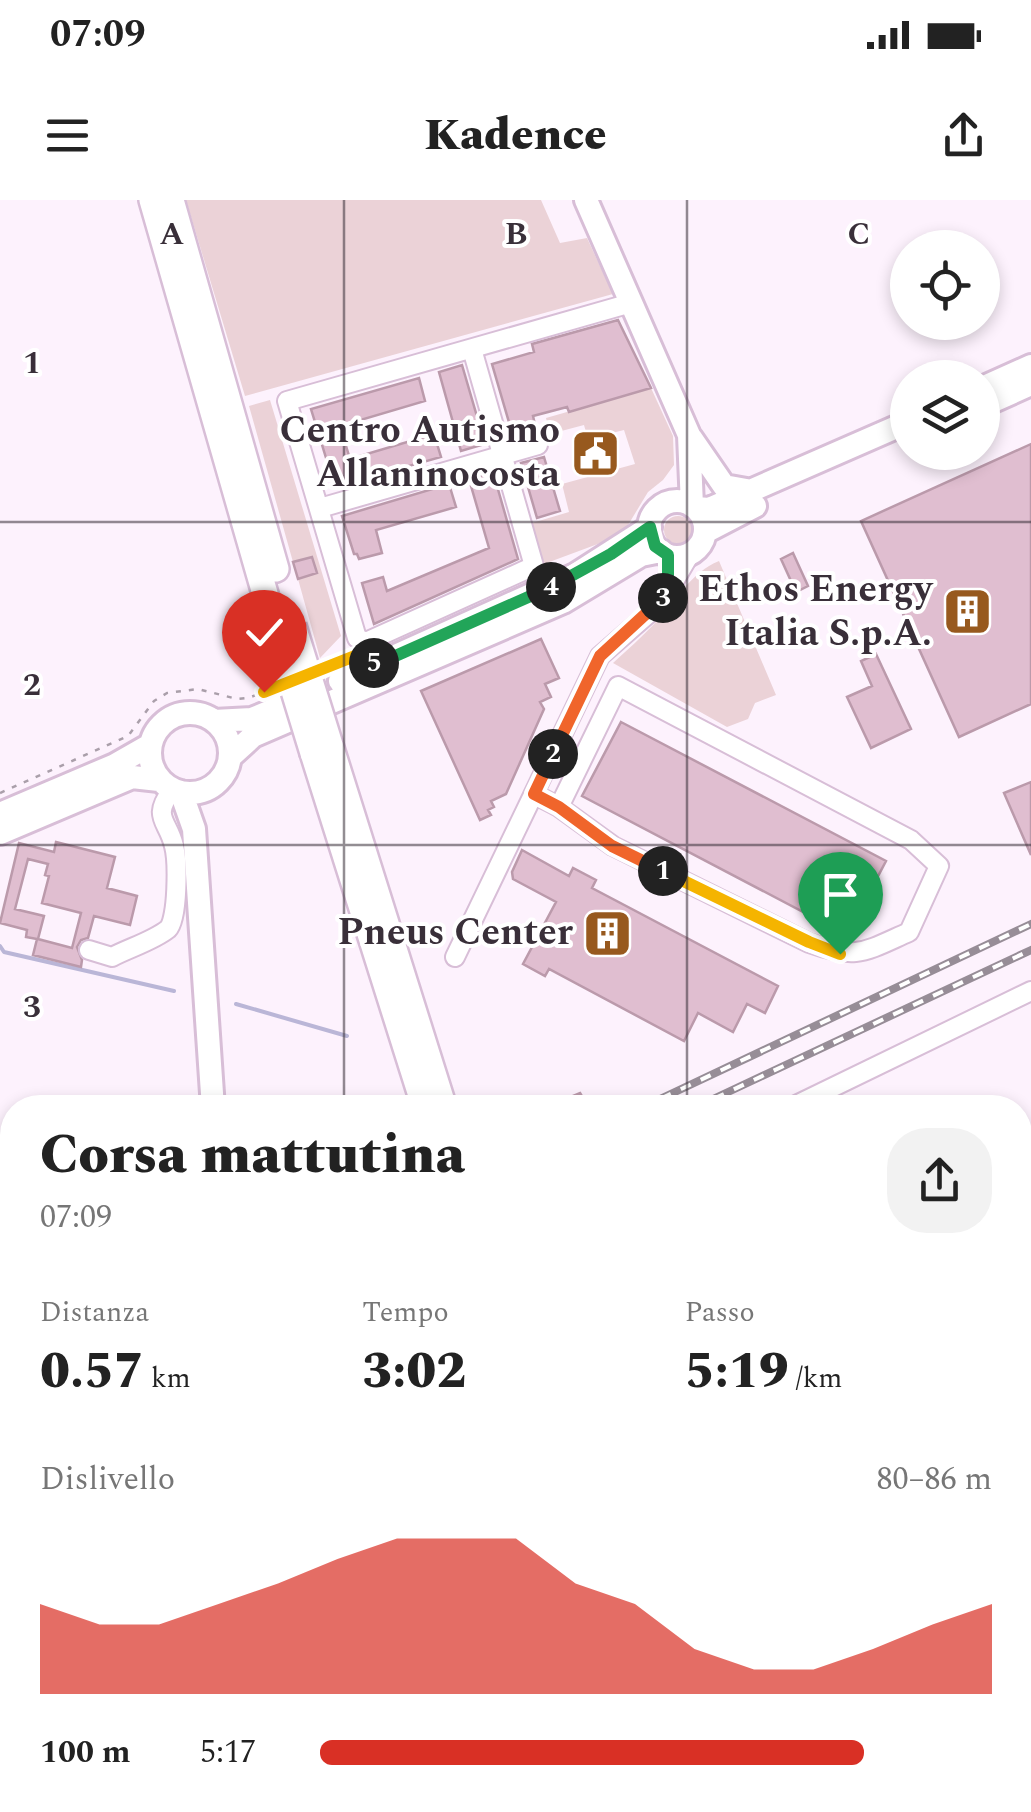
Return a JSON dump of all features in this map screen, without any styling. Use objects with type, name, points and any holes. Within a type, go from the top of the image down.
[{"type":"highway","points":[[152,200],[431,1095]]},
{"type":"highway","points":[[171,200],[285,629]]},
{"type":"main road","points":[[586,200],[688,435],[724,486],[752,492]]},
{"type":"main road","points":[[1000,380],[1031,366]]},
{"type":"main road","points":[[1000,398],[1031,384]]},
{"type":"main road","points":[[664,505],[681,502],[709,509],[890,430]]},
{"type":"main road","points":[[212,1095],[194,829],[208,790],[222,778],[230,757],[253,736],[563,602],[642,554],[699,547],[705,532],[702,516],[694,507],[688,435]]},
{"type":"main road","points":[[705,532],[728,518],[890,447]]},
{"type":"main road","points":[[673,553],[652,541],[650,527],[691,460]]},
{"type":"main road","points":[[0,814],[116,764],[150,744],[160,726],[180,714],[192,713],[214,721],[252,718],[574,575],[650,527]]},
{"type":"main road","points":[[214,721],[227,737],[230,757]]},
{"type":"main road","points":[[150,744],[152,768],[170,787],[194,829]]},
{"type":"main road","points":[[0,833],[132,777],[170,787],[208,790]]},
{"type":"street","points":[[375,665],[366,642],[358,638],[287,402],[632,304]]},
{"type":"street","points":[[366,642],[534,566],[472,349]]},
{"type":"street","points":[[320,508],[538,445]]},
{"type":"street","points":[[455,957],[600,656],[662,602],[673,553]]},
{"type":"street","points":[[534,794],[559,807],[612,846],[840,954],[868,951],[909,932],[939,866],[911,840],[618,686],[559,807]]},
{"type":"street","points":[[89,950],[112,957],[167,930],[176,919],[175,846],[161,819],[170,787]]},
{"type":"street","points":[[817,1095],[1031,991]]},
{"type":"path","points":[[0,792],[128,736],[154,701],[167,693],[198,689],[248,698],[282,685]]},
{"type":"shaded area","points":[[186,200],[541,200],[560,243],[587,238],[613,294],[245,396]]},
{"type":"shaded area","points":[[651,388],[673,436],[674,465],[648,492],[622,535],[544,564],[532,523],[569,512],[562,484],[635,464],[624,430],[588,439],[584,425],[550,434],[546,418]]},
{"type":"shaded area","points":[[270,400],[341,636],[320,658],[298,579],[316,573],[312,557],[293,562],[249,406]]},
{"type":"shaded area","points":[[678,516],[688,520],[692,530],[688,540],[678,544],[668,540],[664,530],[668,520]]},
{"type":"shaded area","points":[[719,561],[776,695],[755,703],[748,719],[727,727],[613,663],[692,580]]},
{"type":"building","points":[[618,320],[651,388],[569,412],[567,407],[533,416],[536,429],[513,436],[492,364],[534,352],[532,344]]},
{"type":"building","points":[[462,365],[485,444],[461,451],[439,372]]},
{"type":"building","points":[[419,378],[425,401],[340,426],[350,459],[434,434],[441,457],[335,487],[311,409]]},
{"type":"building","name":"Ethos Energy Italia S.p.A.","points":[[1031,444],[1031,704],[959,737],[861,521],[974,470],[1000,470],[1000,458]]},
{"type":"building","points":[[544,457],[560,511],[537,518],[521,463]]},
{"type":"building","points":[[493,472],[518,559],[374,624],[362,583],[383,577],[387,591],[489,548],[469,479]]},
{"type":"building","points":[[449,484],[456,507],[376,530],[382,553],[359,559],[354,554],[342,516]]},
{"type":"building","points":[[793,553],[808,586],[796,592],[781,559]]},
{"type":"building","points":[[312,557],[317,573],[298,579],[293,562]]},
{"type":"building","points":[[541,639],[559,678],[545,684],[551,697],[540,702],[544,709],[506,794],[491,801],[491,815],[480,820],[421,691]]},
{"type":"building","points":[[876,654],[911,729],[871,748],[847,697],[872,686],[861,661]]},
{"type":"building","points":[[621,722],[886,861],[847,935],[582,796]]},
{"type":"building","points":[[1031,782],[1031,855],[1004,793]]},
{"type":"building","points":[[56,842],[115,857],[107,888],[137,896],[130,925],[94,916],[88,938],[77,947],[81,967],[33,955],[37,939],[26,937],[27,930],[0,923],[19,843],[54,852]],"holes":[[[28,859],[48,864],[42,903],[81,913],[72,948],[38,939],[44,916],[15,909]]]},
{"type":"building","name":"Pneus Center","points":[[522,850],[569,876],[573,868],[596,880],[592,888],[778,986],[765,1013],[747,1004],[733,1032],[698,1013],[684,1041],[549,969],[545,976],[523,964],[556,902],[513,879],[512,872]]},
{"type":"waterway","points":[[0,946],[4,952],[174,991]]},
{"type":"waterway","points":[[236,1004],[347,1036]]},
{"type":"railway","points":[[669,1095],[1031,924]]},
{"type":"railway","points":[[722,1095],[1031,950]]},
{"type":"place","name":"Centro Autismo Allaninocosta","points":[[595,453]]},
{"type":"place","name":"Ethos Energy Italia S.p.A.","points":[[967,612]]},
{"type":"place","name":"Pneus Center","points":[[608,933]]},
{"type":"route","points":[[264,692],[370,650],[375,665],[549,588],[650,527],[655,546],[668,555],[662,602],[600,656],[534,794],[559,807],[612,846],[840,954]]}]
